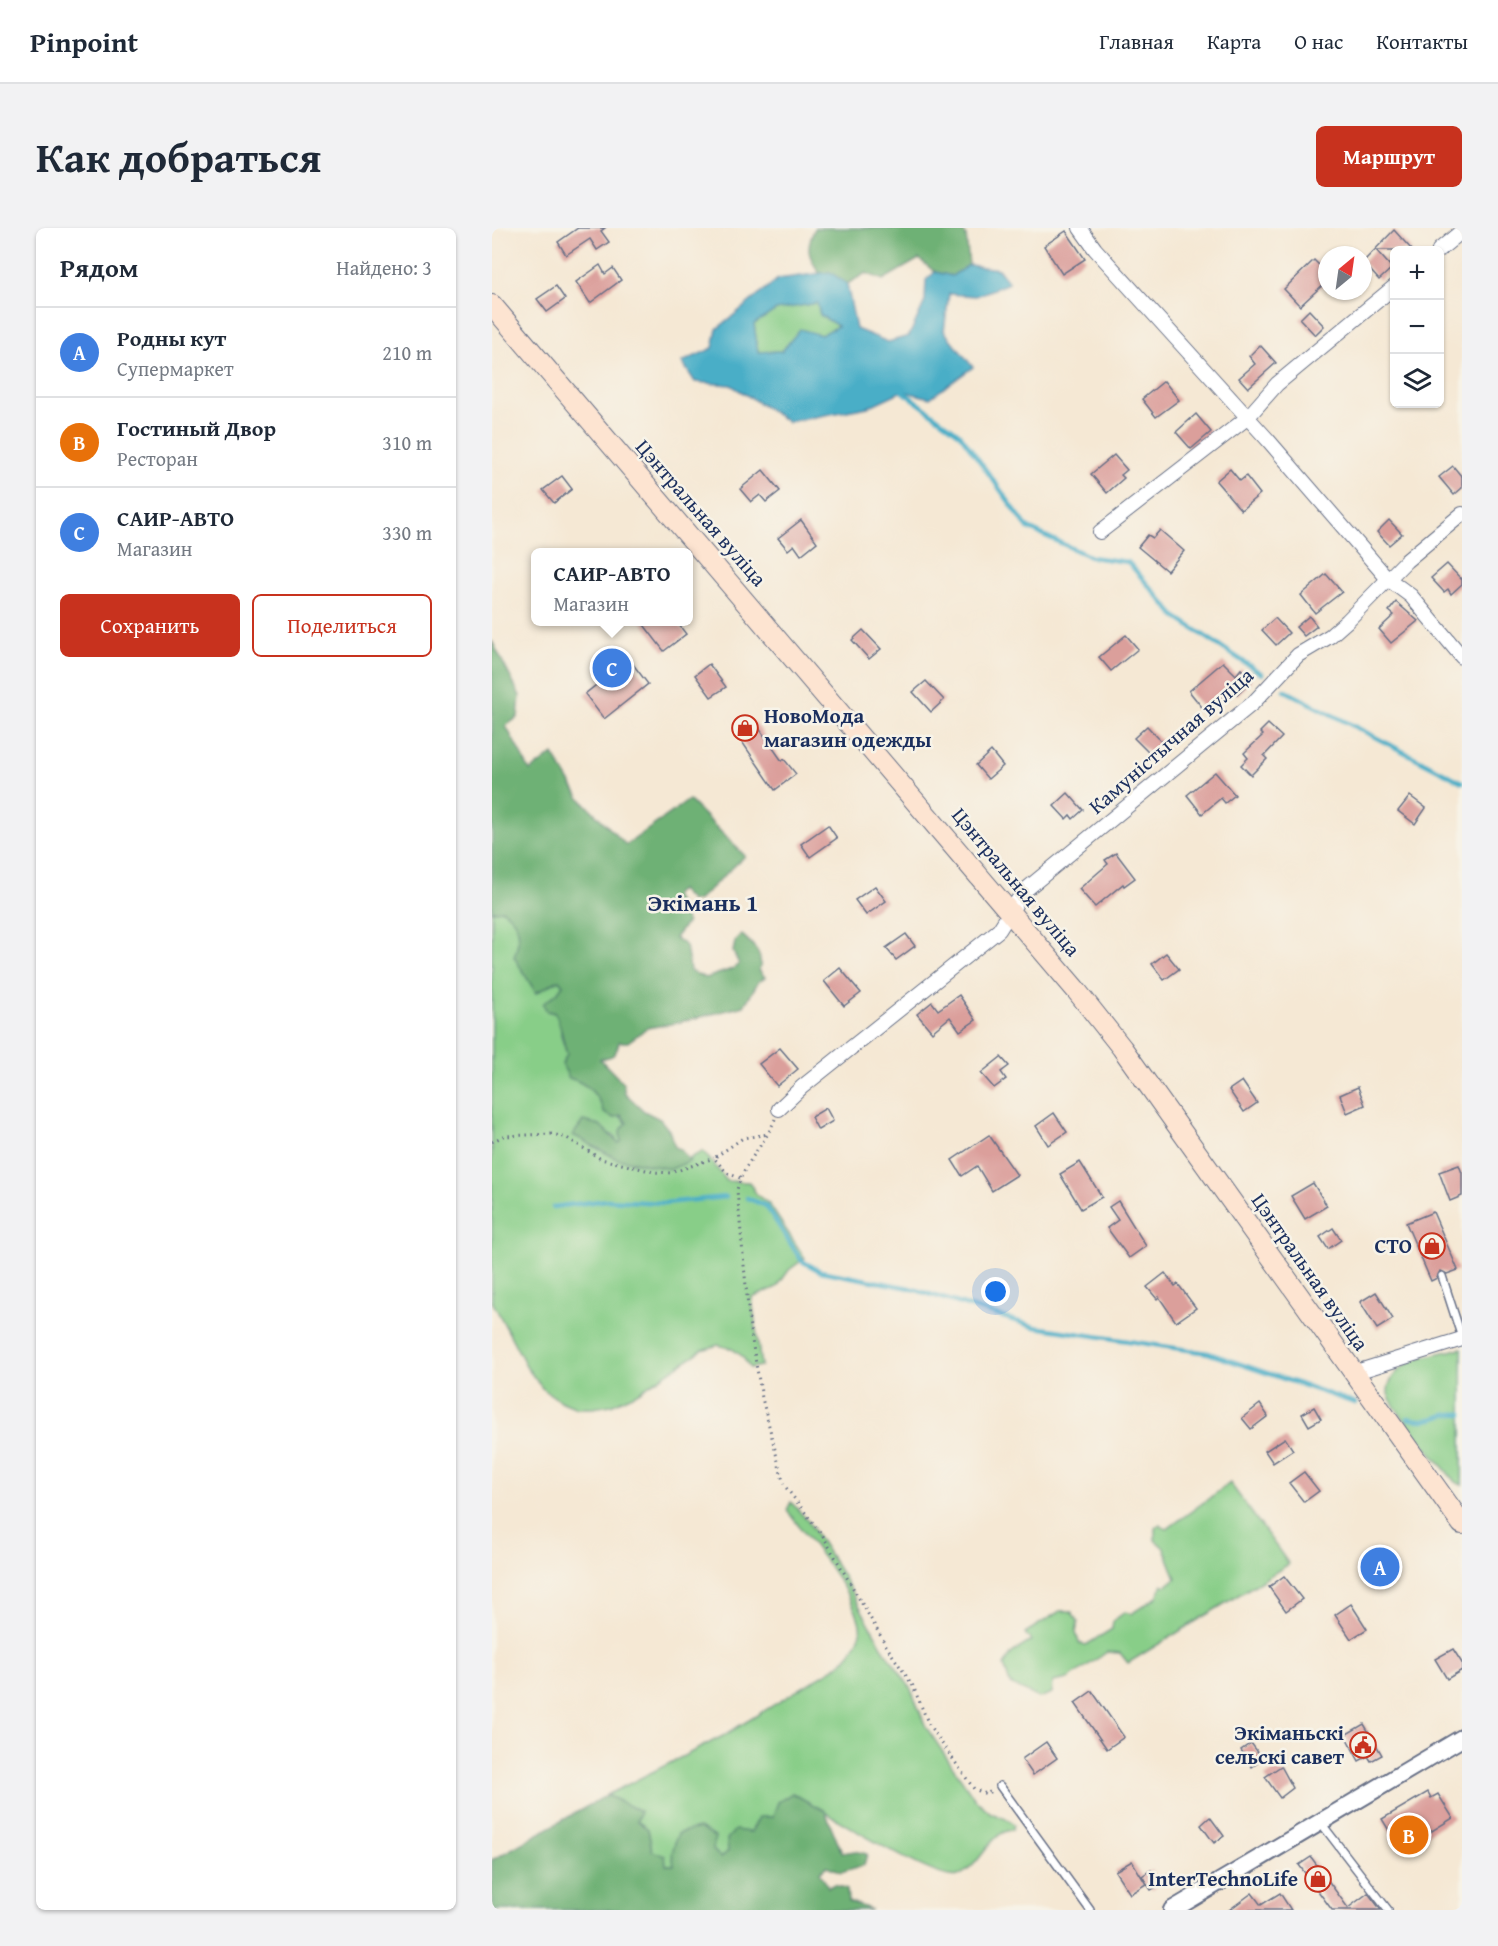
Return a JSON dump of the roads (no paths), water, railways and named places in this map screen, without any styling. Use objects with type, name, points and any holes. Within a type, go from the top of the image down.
[{"type":"main road","name":"Цэнтральная вуліца","points":[[492,305],[1010,912],[1122,1048],[1462,1524]]},
{"type":"street","points":[[1080,228],[1095,249],[1388,579],[1411,596],[1462,657]]},
{"type":"street","points":[[1444,246],[1462,231]]},
{"type":"street","points":[[1100,532],[1247,418],[1277,384],[1390,291]]},
{"type":"street","name":"Камуністычная вуліца","points":[[779,1109],[802,1087],[999,930],[1023,892],[1253,703],[1298,655],[1330,636],[1388,579],[1462,514]]},
{"type":"street","points":[[1353,1373],[1462,1338]]},
{"type":"street","points":[[1172,1910],[1462,1738]]},
{"type":"lane","points":[[1442,1276],[1462,1338]]},
{"type":"lane","points":[[1000,1786],[1090,1910]]},
{"type":"lane","points":[[1321,1823],[1388,1910]]},
{"type":"water","points":[[969,265],[998,269],[1009,283],[976,296],[949,294],[944,331],[973,367],[930,398],[902,391],[868,407],[788,422],[731,385],[695,382],[682,362],[713,348],[717,329],[778,279],[830,272],[847,284],[856,329],[888,342],[909,336],[925,301],[926,280],[935,272],[952,276]],"holes":[[[817,303],[820,315],[838,326],[821,335],[800,329],[782,351],[758,352],[754,324],[776,310]]]},
{"type":"waterway","points":[[902,391],[960,434],[1028,528],[1091,557],[1128,562],[1176,617],[1262,674]]},
{"type":"waterway","points":[[1284,690],[1462,782]]},
{"type":"waterway","points":[[553,1207],[607,1200],[664,1203],[726,1197]]},
{"type":"waterway","points":[[747,1198],[766,1206],[802,1261],[820,1271],[910,1288],[1035,1327],[1208,1353],[1355,1403]]},
{"type":"waterway","points":[[1408,1418],[1425,1420],[1448,1414],[1462,1414]]},
{"type":"place","name":"САИР-АВТО","points":[[612,668]]},
{"type":"place","name":"НовоМода магазин одежды","points":[[745,728]]},
{"type":"place","name":"СТО","points":[[1432,1246]]},
{"type":"place","name":"Родны кут","points":[[1380,1567]]},
{"type":"place","name":"Экіманьскі сельскі савет","points":[[1363,1745]]},
{"type":"place","name":"Гостиный Двор","points":[[1409,1835]]},
{"type":"place","name":"InterTechnoLife","points":[[1318,1879]]},
{"type":"district","name":"Экімань 1","points":[[703,903]]}]
